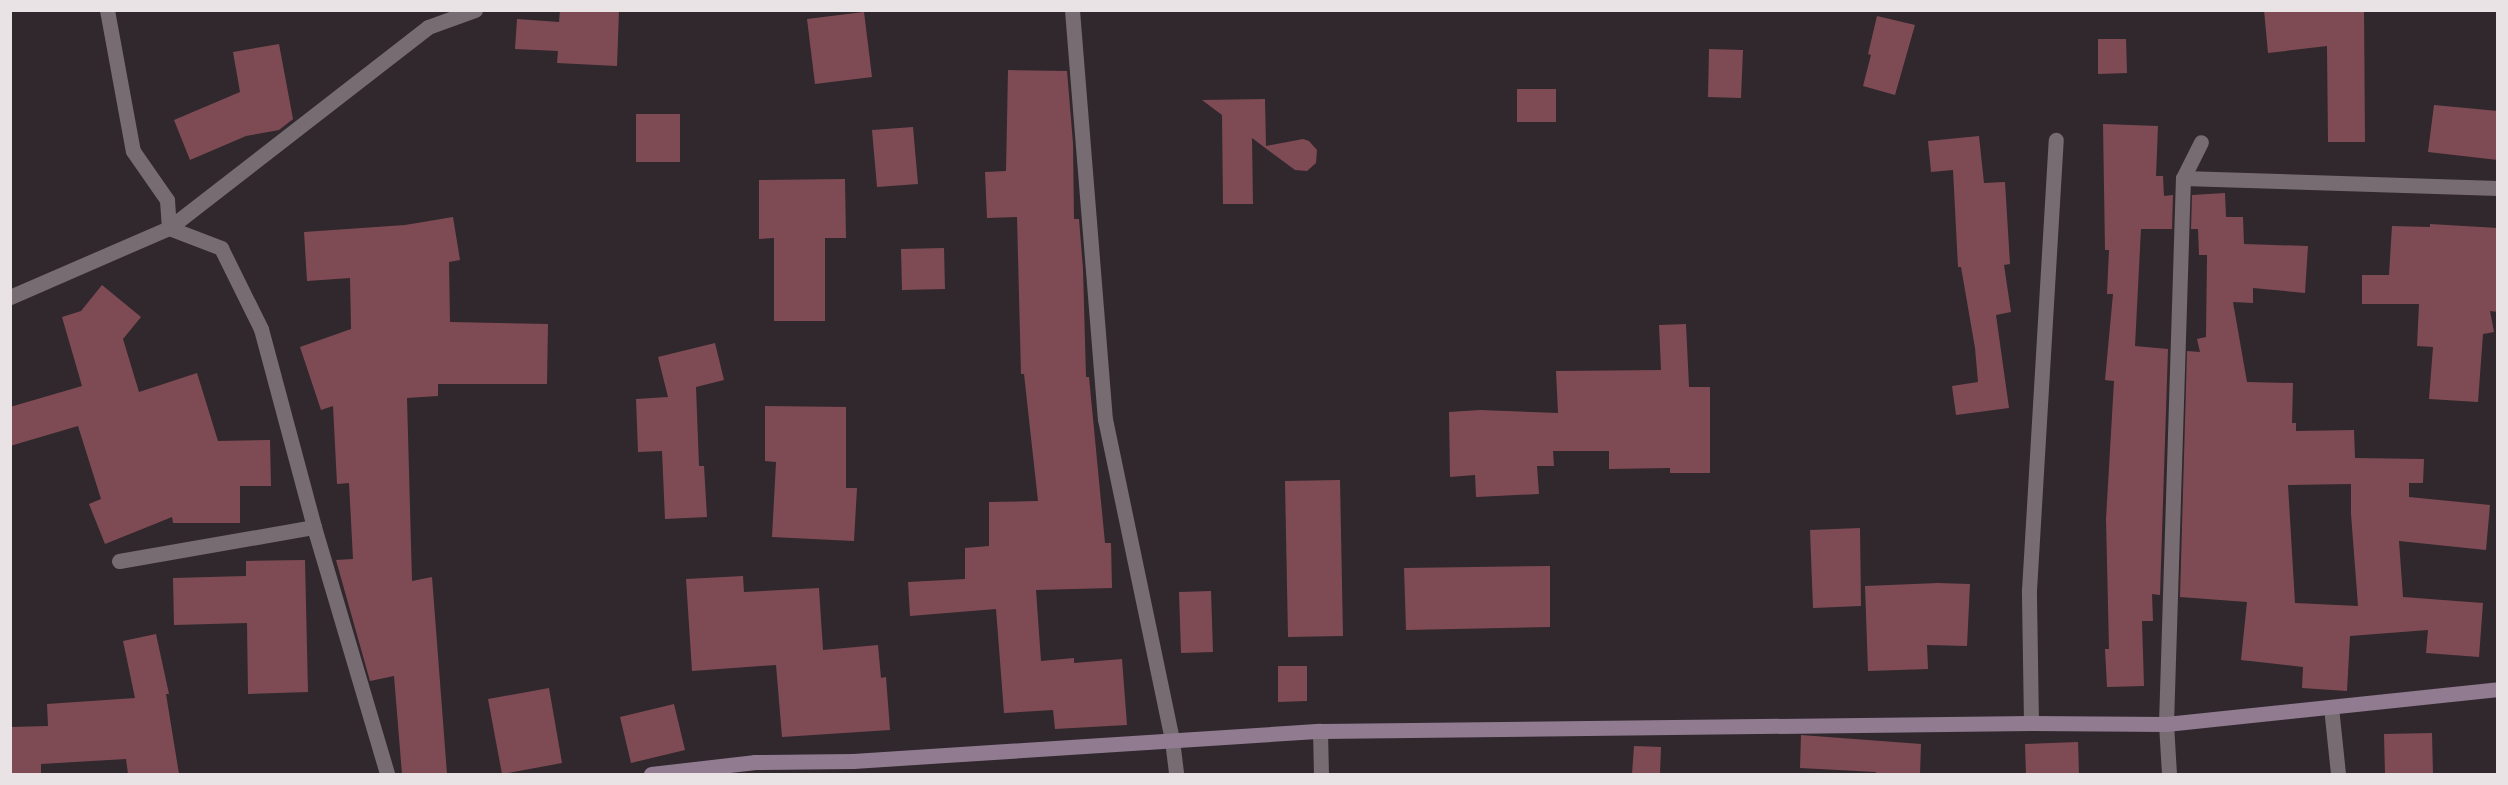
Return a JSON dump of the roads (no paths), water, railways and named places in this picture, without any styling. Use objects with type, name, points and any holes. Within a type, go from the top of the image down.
[{"type":"street","points":[[107,10],[133,151],[167,200],[169,228]]},
{"type":"street","points":[[10,297],[169,228],[428,27],[475,10]]},
{"type":"street","points":[[1072,10],[1105,418],[1172,740],[1176,774]]},
{"type":"street","points":[[2031,723],[2029,590],[2056,140]]},
{"type":"street","points":[[2169,774],[2166,724],[2183,178],[2202,142]]},
{"type":"street","points":[[2183,178],[2498,188]]},
{"type":"street","points":[[169,228],[221,248],[261,328],[314,527],[387,774]]},
{"type":"street","points":[[119,561],[314,527]]},
{"type":"street","points":[[651,774],[755,762],[853,761],[1320,731],[2031,723],[2166,724],[2498,689]]},
{"type":"street","points":[[2331,707],[2338,774]]},
{"type":"street","points":[[1320,731],[1321,774]]}]
